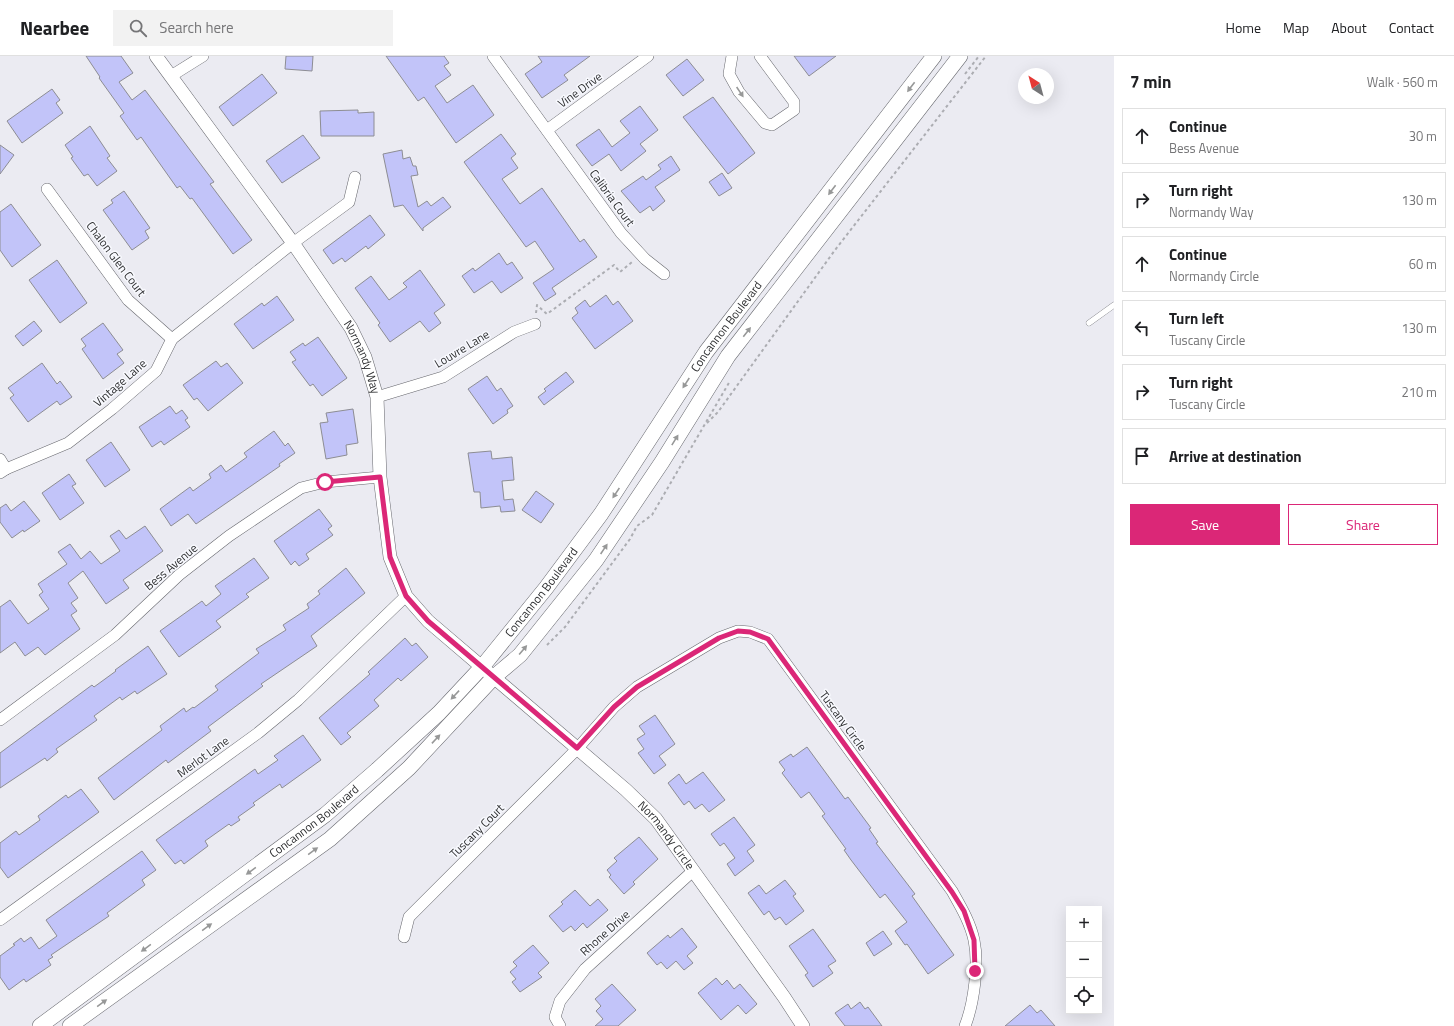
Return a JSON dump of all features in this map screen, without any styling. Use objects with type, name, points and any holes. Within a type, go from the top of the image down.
[{"type":"main road","name":"Concannon Boulevard","points":[[40,1026],[325,815],[416,734],[482,667],[546,588],[601,514],[706,352],[934,56]]},
{"type":"main road","name":"Concannon Boulevard","points":[[70,1026],[330,839],[409,768],[494,677],[520,655],[596,560],[662,462],[728,356],[960,56]]},
{"type":"street","name":"Normandy Way","points":[[156,56],[293,243],[350,328],[365,357],[377,397],[380,477],[390,557],[406,596],[428,621],[494,677]]},
{"type":"street","points":[[171,76],[203,56]]},
{"type":"street","name":"Calibria Court","points":[[493,56],[621,233],[640,255],[664,274]]},
{"type":"street","name":"Vine Drive","points":[[547,130],[648,56]]},
{"type":"street","points":[[732,56],[729,74],[739,92],[766,123],[772,125],[794,110],[794,102],[760,56]]},
{"type":"street","name":"Vintage Lane","points":[[2,467],[68,443],[112,409],[156,371],[172,339],[293,243],[349,202],[355,177]]},
{"type":"street","name":"Chalon Glen Court","points":[[47,189],[128,300],[172,339]]},
{"type":"street","name":"Louvre Lane","points":[[377,397],[442,377],[514,332],[535,324]]},
{"type":"street","name":"Bess Avenue","points":[[0,720],[115,635],[179,575],[230,536],[301,488],[325,482],[380,477]]},
{"type":"street","name":"Merlot Lane","points":[[0,920],[258,733],[298,700],[406,596]]},
{"type":"street","name":"Tuscany Circle","points":[[577,748],[614,707],[637,687],[719,638],[738,631],[750,632],[768,639],[952,892],[964,911],[974,940],[975,971],[973,1001],[965,1026]]},
{"type":"street","name":"Normandy Circle","points":[[494,677],[626,790],[656,819],[784,996],[803,1026]]},
{"type":"street","name":"Tuscany Court","points":[[404,937],[409,917],[577,748]]},
{"type":"street","name":"Rhone Drive","points":[[560,1026],[555,1017],[560,1001],[585,969],[693,871]]},
{"type":"lane","points":[[1089,323],[1114,306]]},
{"type":"path","points":[[965,74],[979,56]]},
{"type":"path","points":[[705,425],[718,412],[835,250],[986,56]]},
{"type":"path","points":[[537,305],[547,314],[614,265],[620,272],[640,255]]},
{"type":"path","points":[[676,474],[731,379]]},
{"type":"building","points":[[86,56],[121,56],[133,73],[119,82],[132,100],[145,90],[214,182],[210,184],[252,240],[233,254],[192,198],[190,199],[180,186],[177,188],[141,137],[137,140],[120,116],[124,113],[99,78],[100,77]]},
{"type":"building","points":[[286,56],[313,56],[312,71],[285,69]]},
{"type":"building","points":[[386,56],[444,56],[449,63],[444,66],[451,75],[435,86],[447,103],[473,85],[494,115],[456,143],[424,97],[418,101]]},
{"type":"building","points":[[538,56],[590,56],[564,75],[568,80],[542,98],[525,74],[542,62]]},
{"type":"building","points":[[794,56],[836,56],[809,76]]},
{"type":"building","points":[[687,59],[704,80],[683,96],[666,75]]},
{"type":"building","points":[[262,74],[277,93],[233,126],[219,107]]},
{"type":"building","points":[[52,89],[60,100],[56,103],[63,113],[22,143],[7,121]]},
{"type":"building","points":[[713,97],[755,153],[728,174],[683,117]]},
{"type":"building","points":[[640,106],[658,130],[640,144],[646,151],[621,171],[609,154],[592,166],[576,145],[599,129],[612,147],[630,133],[620,121]]},
{"type":"building","points":[[358,110],[358,113],[374,112],[374,136],[321,136],[320,111]]},
{"type":"building","points":[[90,126],[110,156],[107,158],[117,171],[97,186],[88,174],[84,176],[71,158],[73,157],[65,145]]},
{"type":"building","points":[[501,134],[516,154],[511,158],[518,168],[502,179],[520,204],[542,188],[580,242],[584,239],[597,257],[552,288],[556,294],[545,301],[533,283],[554,269],[535,241],[526,247],[464,162]]},
{"type":"building","points":[[303,135],[320,158],[282,183],[266,161]]},
{"type":"building","points":[[0,145],[14,155],[0,174]]},
{"type":"building","points":[[402,150],[403,159],[410,157],[413,166],[416,166],[418,175],[411,176],[418,207],[427,201],[431,206],[443,197],[451,207],[423,228],[423,231],[403,205],[394,207],[383,154]]},
{"type":"building","points":[[671,156],[680,170],[655,187],[665,201],[653,211],[650,206],[640,213],[621,191],[643,176],[646,180],[661,169],[658,165]]},
{"type":"building","points":[[722,173],[732,188],[719,196],[709,182]]},
{"type":"building","points":[[124,191],[150,228],[145,231],[149,238],[132,250],[103,210],[113,203],[111,200]]},
{"type":"building","points":[[11,204],[41,245],[12,267],[0,250],[0,212]]},
{"type":"building","points":[[370,215],[385,235],[368,249],[366,246],[345,262],[342,258],[333,264],[323,250]]},
{"type":"building","points":[[499,253],[507,265],[512,262],[523,278],[501,293],[492,281],[474,293],[462,276],[473,268],[475,271]]},
{"type":"building","points":[[57,260],[87,303],[60,323],[29,280]]},
{"type":"building","points":[[420,270],[445,305],[434,313],[441,323],[429,332],[420,321],[390,342],[378,325],[380,323],[355,288],[371,276],[389,300],[407,287],[403,283]]},
{"type":"building","points":[[606,295],[613,305],[618,301],[633,321],[595,349],[572,318],[578,313],[575,308],[585,300],[590,307]]},
{"type":"building","points":[[277,296],[294,320],[253,349],[234,324],[262,303],[264,306]]},
{"type":"building","points":[[34,321],[42,331],[23,346],[15,336]]},
{"type":"building","points":[[103,323],[123,350],[117,354],[124,363],[103,379],[82,349],[86,346],[81,339]]},
{"type":"building","points":[[318,337],[347,378],[322,396],[313,384],[310,386],[292,362],[296,360],[290,352],[303,343],[305,346]]},
{"type":"building","points":[[216,361],[221,367],[227,363],[243,383],[208,411],[197,398],[194,400],[183,385]]},
{"type":"building","points":[[42,363],[57,384],[60,381],[72,397],[60,405],[57,401],[28,422],[10,398],[14,395],[8,388]]},
{"type":"building","points":[[566,372],[574,382],[544,405],[538,397],[546,391],[544,389]]},
{"type":"building","points":[[487,376],[497,391],[501,388],[513,406],[507,410],[508,413],[493,424],[468,389]]},
{"type":"building","points":[[170,406],[176,414],[182,410],[188,418],[185,420],[190,427],[164,445],[161,441],[152,447],[139,427]]},
{"type":"building","points":[[353,409],[358,443],[346,445],[347,455],[326,459],[320,423],[328,422],[326,413]]},
{"type":"building","points":[[274,431],[285,446],[288,443],[295,453],[279,464],[280,466],[196,524],[188,514],[171,526],[160,509],[190,487],[193,491],[211,478],[209,474],[221,465],[226,472],[247,457],[244,453]]},
{"type":"building","points":[[111,442],[130,470],[105,487],[86,460]]},
{"type":"building","points":[[491,451],[492,459],[512,457],[514,480],[502,481],[504,500],[513,499],[515,511],[501,512],[500,506],[481,508],[480,492],[474,492],[468,453]]},
{"type":"building","points":[[69,474],[76,484],[72,486],[84,503],[60,520],[42,493]]},
{"type":"building","points":[[536,491],[554,504],[541,523],[522,510]]},
{"type":"building","points":[[24,501],[40,521],[12,538],[0,522],[0,508],[6,504],[11,511]]},
{"type":"building","points":[[319,509],[332,526],[328,529],[333,535],[306,554],[309,559],[299,566],[295,561],[291,565],[274,541]]},
{"type":"building","points":[[145,526],[163,551],[123,580],[129,588],[106,604],[83,571],[68,583],[78,598],[71,603],[77,611],[71,615],[80,629],[45,655],[38,647],[25,656],[15,642],[0,653],[0,607],[10,600],[28,624],[49,609],[39,595],[43,592],[38,584],[67,564],[58,552],[70,544],[81,559],[90,551],[101,564],[120,551],[110,536],[119,530],[126,539]]},
{"type":"building","points":[[254,558],[269,578],[246,594],[249,597],[216,621],[221,627],[179,657],[160,631],[202,601],[206,606],[221,594],[215,586]]},
{"type":"building","points":[[346,568],[365,593],[311,636],[317,646],[261,684],[263,686],[208,727],[211,731],[168,763],[166,760],[114,800],[98,778],[162,730],[160,726],[184,708],[186,712],[193,707],[194,708],[218,690],[215,686],[259,653],[256,649],[286,630],[283,625],[309,608],[307,604],[320,594],[318,591]]},
{"type":"building","points":[[405,638],[412,646],[416,643],[428,657],[401,681],[398,678],[374,700],[379,706],[347,733],[351,737],[341,745],[319,718],[370,674],[368,672]]},
{"type":"building","points":[[148,646],[167,674],[137,694],[135,691],[122,700],[120,697],[94,716],[97,720],[56,749],[58,752],[47,761],[45,758],[0,788],[0,753],[92,685],[94,687]]},
{"type":"building","points":[[655,715],[675,744],[659,756],[666,765],[654,774],[638,753],[644,749],[637,739],[645,734],[639,726]]},
{"type":"building","points":[[303,735],[321,760],[282,788],[280,784],[253,803],[255,805],[238,817],[240,820],[231,826],[229,824],[205,841],[208,846],[184,864],[181,860],[175,864],[156,840],[255,769],[258,774],[278,760],[274,756]]},
{"type":"building","points":[[807,747],[845,799],[848,797],[871,828],[869,829],[878,842],[876,843],[915,894],[912,896],[954,955],[928,974],[907,944],[905,945],[895,931],[907,922],[885,894],[880,898],[851,860],[844,850],[846,849],[822,816],[825,814],[809,792],[801,798],[782,773],[785,770],[779,762],[791,754],[793,757]]},
{"type":"building","points":[[703,772],[725,800],[709,812],[702,804],[695,809],[689,801],[684,805],[668,783],[679,774],[686,784]]},
{"type":"building","points":[[81,789],[99,812],[8,878],[0,867],[0,843],[16,831],[19,835],[40,820],[38,816],[66,795],[68,798]]},
{"type":"building","points":[[734,817],[755,845],[747,851],[754,861],[735,876],[727,864],[735,858],[724,843],[720,846],[711,834]]},
{"type":"building","points":[[639,837],[658,859],[633,882],[635,884],[624,894],[609,877],[611,875],[607,870],[617,861],[614,858]]},
{"type":"building","points":[[142,851],[156,870],[142,880],[145,885],[107,913],[109,916],[51,955],[53,957],[48,960],[51,965],[26,982],[24,979],[9,990],[0,977],[0,956],[15,945],[13,944],[21,938],[24,942],[31,937],[39,949],[57,936],[46,920]]},
{"type":"building","points":[[785,880],[796,894],[793,896],[804,911],[786,925],[780,917],[775,920],[769,911],[764,915],[748,893],[759,885],[766,894]]},
{"type":"building","points":[[575,890],[590,906],[598,899],[608,910],[587,928],[583,923],[575,931],[571,926],[563,932],[549,916],[563,904],[561,902]]},
{"type":"building","points":[[682,928],[697,947],[687,956],[693,963],[684,970],[676,961],[667,969],[661,962],[657,965],[647,953],[668,935],[670,938]]},
{"type":"building","points":[[813,929],[836,961],[828,966],[833,973],[813,987],[805,975],[808,973],[789,946]]},
{"type":"building","points":[[883,931],[892,944],[874,956],[866,943]]},
{"type":"building","points":[[533,945],[549,963],[538,973],[542,977],[520,992],[512,982],[516,979],[510,972],[517,966],[513,962]]},
{"type":"building","points":[[716,978],[722,985],[727,980],[734,989],[740,984],[757,1004],[746,1014],[738,1005],[721,1020],[698,993]]},
{"type":"building","points":[[612,984],[636,1010],[618,1026],[595,1026],[603,1019],[596,1011],[601,1006],[595,999]]},
{"type":"building","points":[[860,1002],[865,1009],[868,1007],[882,1026],[845,1026],[835,1013],[848,1004],[851,1009]]},
{"type":"building","points":[[1030,1005],[1037,1013],[1041,1010],[1055,1026],[1005,1026]]},
{"type":"route","points":[[325,482],[380,477],[390,557],[406,596],[428,621],[577,748],[614,707],[637,687],[719,638],[738,631],[750,632],[768,639],[952,892],[964,911],[974,940],[975,971]]}]
